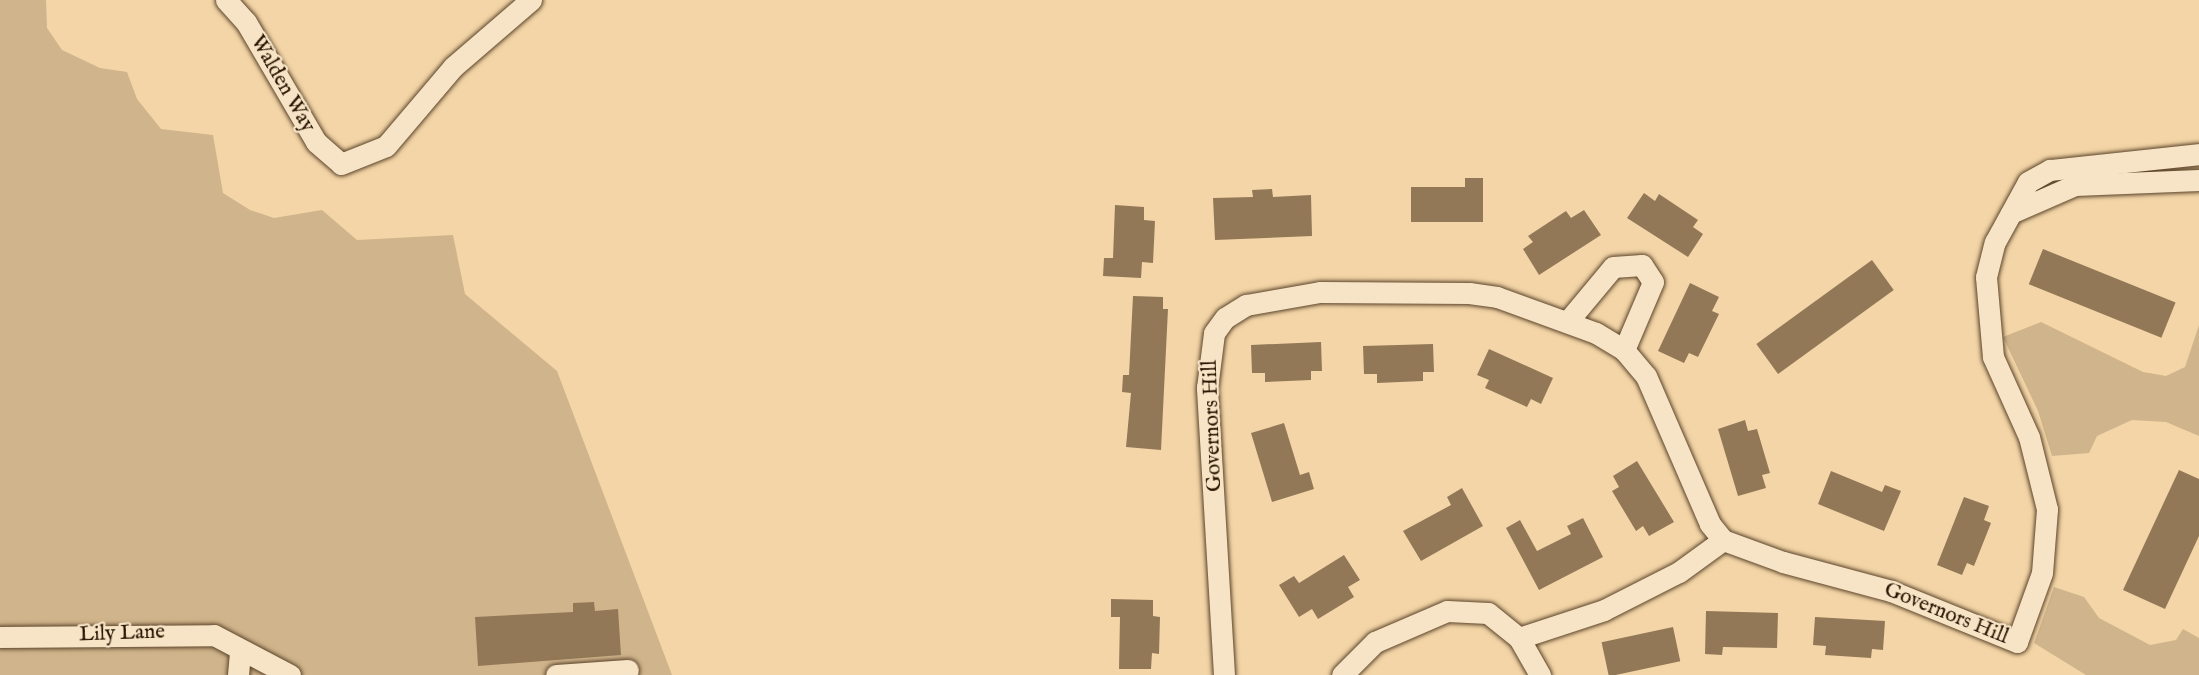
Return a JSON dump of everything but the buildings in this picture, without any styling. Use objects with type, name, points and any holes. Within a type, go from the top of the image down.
[{"type":"street","name":"Walden Way","points":[[226,0],[246,22],[316,142],[341,164],[386,146],[453,67],[531,0]]},
{"type":"street","name":"Governors Hill","points":[[1224,675],[1208,363],[1214,333],[1225,318],[1246,305],[1282,296],[1469,293],[1568,321],[1624,350],[1654,389],[1710,524],[1724,540],[1783,562],[1891,591],[2017,642],[2042,573],[2049,530],[2039,468],[1993,357],[1986,312],[1986,277],[2008,215],[2028,182],[2050,170],[2199,154]]},
{"type":"street","points":[[2008,215],[2030,200],[2075,185],[2199,180]]},
{"type":"street","points":[[1568,321],[1613,267],[1642,265],[1653,282],[1624,350]]},
{"type":"street","points":[[1519,638],[1626,601],[1724,540]]},
{"type":"street","points":[[1342,675],[1375,642],[1447,611],[1488,613],[1519,638],[1540,675]]},
{"type":"street","name":"Lily Lane","points":[[0,637],[183,631],[214,635],[290,675]]},
{"type":"street","points":[[238,675],[240,650]]},
{"type":"street","points":[[556,675],[628,670]]},
{"type":"shaded area","points":[[0,0],[46,0],[47,28],[62,50],[100,68],[127,72],[137,99],[161,129],[213,135],[223,193],[250,210],[274,218],[322,210],[357,240],[453,235],[465,294],[557,371],[672,675],[0,675]]},
{"type":"shaded area","points":[[2041,322],[2143,372],[2166,376],[2185,367],[2199,325],[2199,436],[2166,422],[2132,420],[2097,436],[2089,453],[2052,456],[2038,411],[2003,337]]},
{"type":"shaded area","points":[[2054,587],[2084,597],[2099,618],[2150,645],[2176,640],[2183,629],[2199,638],[2199,675],[2086,675],[2034,643]]}]
